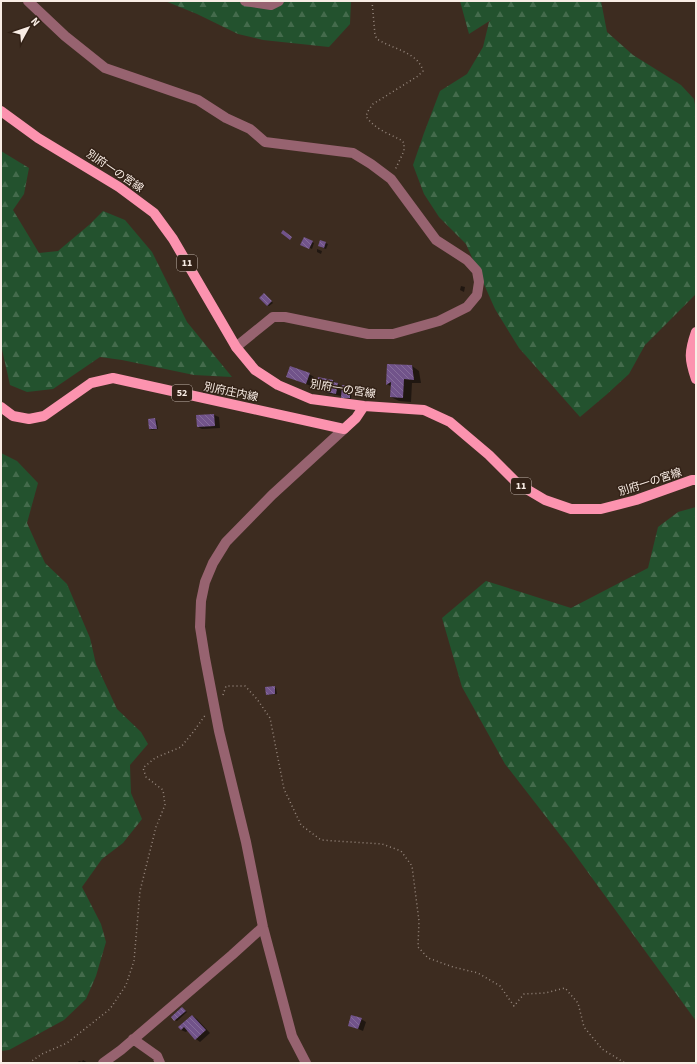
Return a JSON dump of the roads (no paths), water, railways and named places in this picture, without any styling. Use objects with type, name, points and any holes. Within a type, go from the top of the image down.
[{"type":"main road","name":"別府一の宮線","points":[[1,111],[38,138],[119,187],[154,213],[173,239],[236,347],[255,370],[278,385],[311,398],[364,406],[424,410],[450,422],[490,455],[518,484],[545,500],[571,509],[601,509],[636,500],[692,480],[696,480]]},
{"type":"main road","points":[[696,332],[691,347],[691,364],[696,379]]},
{"type":"main road","name":"別府庄内線","points":[[1,407],[13,416],[28,419],[44,416],[91,383],[114,378],[344,429]]},
{"type":"main road","points":[[344,429],[356,418],[364,406]]},
{"type":"street","points":[[28,1],[64,36],[106,68],[198,100],[226,118],[250,129],[265,142],[294,147],[321,148],[353,153],[391,179],[436,240],[467,260],[477,271],[479,282],[477,295],[467,308],[439,321],[394,334],[368,334],[285,317],[273,316],[236,347]]},
{"type":"street","points":[[245,1],[271,5],[279,1]]},
{"type":"street","points":[[306,1063],[292,1036],[263,927],[246,842],[214,704],[205,658],[200,627],[201,601],[213,563],[226,542],[272,495],[344,429]]},
{"type":"street","points":[[102,1063],[121,1050],[263,927]]},
{"type":"street","points":[[133,1039],[157,1056],[160,1063]]}]
